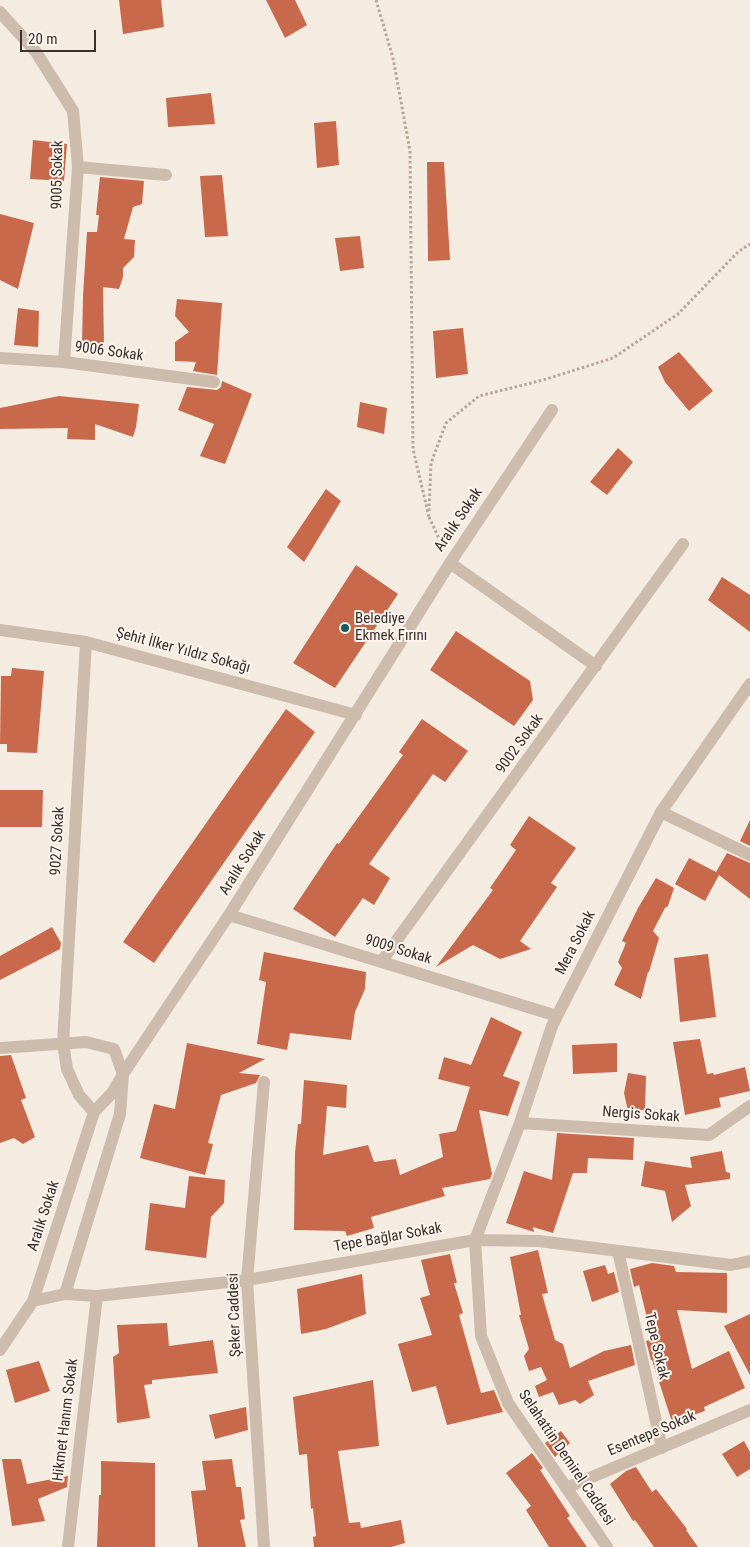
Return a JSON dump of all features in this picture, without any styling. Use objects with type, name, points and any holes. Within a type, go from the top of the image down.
[{"type":"street","name":"9005 Sokak","points":[[0,12],[36,52],[73,111],[78,167],[64,362]]},
{"type":"street","points":[[78,167],[166,174]]},
{"type":"street","name":"9006 Sokak","points":[[0,358],[64,362],[214,382]]},
{"type":"street","name":"Aralık Sokak","points":[[0,1350],[33,1301],[94,1112],[113,1092],[123,1074],[229,915],[450,563],[552,410]]},
{"type":"street","name":"9002 Sokak","points":[[381,962],[683,544]]},
{"type":"street","points":[[450,563],[596,666]]},
{"type":"street","name":"Şehit İlker Yıldız Sokağı","points":[[0,630],[86,642],[356,715]]},
{"type":"street","name":"9027 Sokak","points":[[86,642],[63,1043],[66,1069],[79,1095],[94,1112]]},
{"type":"street","name":"Mera Sokak","points":[[475,1240],[520,1124],[552,1026],[661,812],[750,684]]},
{"type":"street","points":[[661,812],[750,855]]},
{"type":"street","name":"9009 Sokak","points":[[229,915],[557,1016]]},
{"type":"street","points":[[0,1048],[86,1042],[114,1049],[123,1074],[120,1114],[65,1294]]},
{"type":"street","name":"Şeker Caddesi","points":[[264,1082],[248,1280],[264,1547]]},
{"type":"street","name":"Nergis Sokak","points":[[520,1124],[709,1135],[750,1106]]},
{"type":"street","name":"Tepe Bağlar Sokak","points":[[33,1301],[65,1294],[97,1296],[248,1280],[475,1240],[539,1241],[731,1265],[750,1261]]},
{"type":"street","name":"Selahattin Demirel Caddesi","points":[[475,1240],[481,1336],[508,1402],[606,1547]]},
{"type":"street","name":"Tepe Sokak","points":[[618,1252],[662,1448]]},
{"type":"street","name":"Hikmet Hanım Sokak","points":[[68,1547],[97,1296]]},
{"type":"street","name":"Esentepe Sokak","points":[[566,1488],[750,1410]]},
{"type":"path","points":[[376,0],[394,58],[410,151],[413,449],[429,517],[450,563]]},
{"type":"path","points":[[429,517],[431,463],[446,423],[479,396],[543,380],[613,358],[678,314],[738,252],[750,244]]},
{"type":"building","points":[[119,0],[161,0],[164,27],[123,34]]},
{"type":"building","points":[[266,0],[295,0],[307,25],[285,38]]},
{"type":"building","points":[[211,93],[215,124],[168,127],[166,98]]},
{"type":"building","points":[[336,121],[339,165],[317,168],[314,123]]},
{"type":"building","points":[[33,140],[67,144],[64,181],[30,179]]},
{"type":"building","points":[[427,162],[444,162],[450,260],[428,261]]},
{"type":"building","points":[[222,175],[228,236],[205,237],[200,176]]},
{"type":"building","points":[[100,177],[144,181],[142,204],[133,207],[124,239],[135,240],[134,257],[123,268],[123,277],[119,289],[103,287],[104,346],[82,346],[87,232],[97,232],[99,215],[96,215]]},
{"type":"building","points":[[0,214],[34,223],[18,289],[0,280]]},
{"type":"building","points":[[360,236],[364,268],[340,271],[335,238]]},
{"type":"building","points":[[177,299],[222,303],[217,375],[193,371],[196,362],[175,361],[175,342],[189,332],[175,316]]},
{"type":"building","points":[[18,308],[39,311],[38,347],[14,345]]},
{"type":"building","points":[[463,328],[468,374],[436,378],[433,331]]},
{"type":"building","points":[[679,352],[713,391],[689,411],[665,382],[658,367]]},
{"type":"building","points":[[222,381],[252,394],[225,464],[200,456],[214,424],[178,410],[187,387],[217,390],[221,387]]},
{"type":"building","points":[[59,396],[139,404],[133,437],[95,424],[95,440],[67,439],[68,428],[0,429],[0,408]]},
{"type":"building","points":[[360,402],[387,408],[384,434],[357,427]]},
{"type":"building","points":[[618,448],[633,462],[607,495],[590,482]]},
{"type":"building","points":[[326,489],[341,501],[304,562],[287,547]]},
{"type":"building","name":"Belediye Ekmek Fırını","points":[[356,565],[398,594],[335,688],[293,663]]},
{"type":"building","points":[[722,577],[750,595],[750,632],[708,600]]},
{"type":"building","points":[[456,631],[530,681],[533,700],[514,726],[430,670]]},
{"type":"building","points":[[12,668],[44,671],[37,753],[7,752],[7,744],[0,744],[1,676],[11,676]]},
{"type":"building","points":[[286,709],[315,732],[154,963],[123,942]]},
{"type":"building","points":[[422,719],[468,751],[445,782],[433,774],[369,864],[390,878],[374,905],[363,898],[335,937],[293,909],[337,843],[339,844],[403,755],[399,752]]},
{"type":"building","points":[[0,790],[43,790],[42,827],[0,827]]},
{"type":"building","points":[[529,816],[576,848],[551,883],[557,887],[520,941],[531,949],[500,959],[473,945],[436,967],[493,890],[490,888],[516,850],[510,845]]},
{"type":"building","points":[[750,820],[750,846],[740,841]]},
{"type":"building","points":[[727,853],[750,863],[750,899],[719,875],[705,901],[675,884],[689,858],[716,872]]},
{"type":"building","points":[[656,878],[674,888],[668,906],[665,908],[653,931],[659,938],[641,999],[614,985],[622,968],[618,962],[626,943],[622,941],[638,908]]},
{"type":"building","points":[[52,927],[61,943],[60,949],[0,980],[0,956]]},
{"type":"building","points":[[264,952],[366,972],[365,989],[355,1012],[351,1040],[290,1033],[287,1050],[257,1044],[266,982],[259,980]]},
{"type":"building","points":[[708,954],[716,1017],[680,1022],[674,958]]},
{"type":"building","points":[[491,1017],[522,1032],[503,1076],[520,1082],[508,1116],[479,1110],[492,1174],[490,1179],[442,1188],[445,1196],[371,1217],[374,1228],[347,1236],[345,1231],[294,1230],[295,1153],[298,1124],[301,1124],[304,1080],[347,1085],[346,1108],[327,1106],[323,1155],[368,1145],[374,1162],[396,1159],[400,1175],[443,1157],[439,1134],[456,1131],[470,1087],[438,1079],[444,1057],[471,1065]]},
{"type":"building","points":[[700,1039],[707,1074],[713,1073],[714,1075],[745,1067],[750,1091],[719,1098],[721,1107],[685,1115],[673,1042]]},
{"type":"building","points":[[187,1043],[265,1059],[239,1073],[260,1075],[256,1083],[221,1095],[208,1143],[213,1144],[205,1175],[140,1158],[154,1104],[175,1109]]},
{"type":"building","points":[[617,1043],[617,1072],[573,1074],[572,1045]]},
{"type":"building","points":[[11,1055],[26,1098],[21,1100],[35,1137],[23,1144],[14,1138],[0,1143],[0,1056]]},
{"type":"building","points":[[628,1073],[646,1076],[645,1110],[628,1111],[624,1093]]},
{"type":"building","points":[[557,1133],[634,1138],[633,1160],[588,1158],[587,1173],[573,1173],[553,1233],[533,1227],[534,1232],[506,1223],[524,1171],[552,1180]]},
{"type":"building","points":[[722,1151],[726,1172],[730,1173],[730,1179],[685,1185],[691,1206],[672,1222],[665,1191],[641,1186],[645,1161],[692,1168],[690,1157]]},
{"type":"building","points":[[189,1176],[225,1180],[224,1203],[211,1217],[206,1258],[145,1250],[150,1203],[185,1208]]},
{"type":"building","points":[[538,1250],[548,1293],[542,1294],[555,1340],[563,1344],[570,1368],[604,1351],[631,1345],[635,1365],[588,1381],[594,1395],[580,1404],[575,1400],[559,1405],[553,1392],[539,1397],[535,1386],[547,1380],[541,1367],[529,1371],[524,1356],[529,1349],[519,1315],[521,1315],[510,1257]]},
{"type":"building","points":[[450,1254],[457,1283],[454,1283],[463,1313],[459,1315],[481,1393],[494,1390],[503,1412],[447,1425],[436,1386],[412,1392],[398,1344],[432,1335],[420,1298],[430,1295],[421,1260]]},
{"type":"building","points":[[652,1263],[674,1266],[676,1272],[727,1273],[727,1313],[677,1310],[692,1369],[729,1351],[745,1388],[704,1407],[705,1411],[672,1422],[646,1341],[652,1339],[639,1285],[634,1287],[630,1269]]},
{"type":"building","points":[[605,1265],[608,1274],[614,1272],[619,1292],[592,1302],[583,1271]]},
{"type":"building","points":[[362,1274],[366,1314],[326,1329],[301,1334],[297,1289]]},
{"type":"building","points":[[750,1314],[750,1375],[724,1326]]},
{"type":"building","points":[[167,1323],[169,1346],[213,1340],[218,1373],[152,1380],[152,1384],[144,1385],[150,1418],[117,1423],[113,1357],[119,1353],[117,1325]]},
{"type":"building","points":[[39,1361],[50,1391],[15,1403],[6,1370]]},
{"type":"building","points":[[373,1380],[379,1446],[338,1451],[349,1523],[360,1522],[361,1528],[401,1520],[405,1543],[391,1547],[314,1547],[313,1537],[316,1536],[313,1508],[311,1509],[307,1454],[299,1455],[293,1397]]},
{"type":"building","points":[[246,1407],[248,1430],[215,1439],[209,1415]]},
{"type":"building","points":[[561,1431],[570,1443],[555,1457],[545,1443]]},
{"type":"building","points":[[744,1441],[750,1452],[750,1469],[737,1477],[722,1454]]},
{"type":"building","points":[[532,1453],[543,1468],[540,1470],[570,1516],[567,1518],[587,1547],[549,1547],[526,1510],[531,1506],[506,1473]]},
{"type":"building","points":[[2,1459],[21,1459],[27,1484],[68,1476],[67,1487],[38,1499],[45,1521],[12,1526]]},
{"type":"building","points":[[232,1459],[236,1487],[241,1487],[245,1519],[240,1520],[246,1547],[198,1547],[191,1491],[206,1490],[202,1461]]},
{"type":"building","points":[[101,1461],[155,1463],[155,1547],[97,1547],[99,1495],[101,1495]]},
{"type":"building","points":[[636,1467],[652,1492],[656,1489],[687,1529],[698,1547],[654,1547],[635,1520],[633,1521],[610,1484],[626,1471]]},
{"type":"place","name":"Belediye Ekmek Fırını","points":[[345,628]]}]
